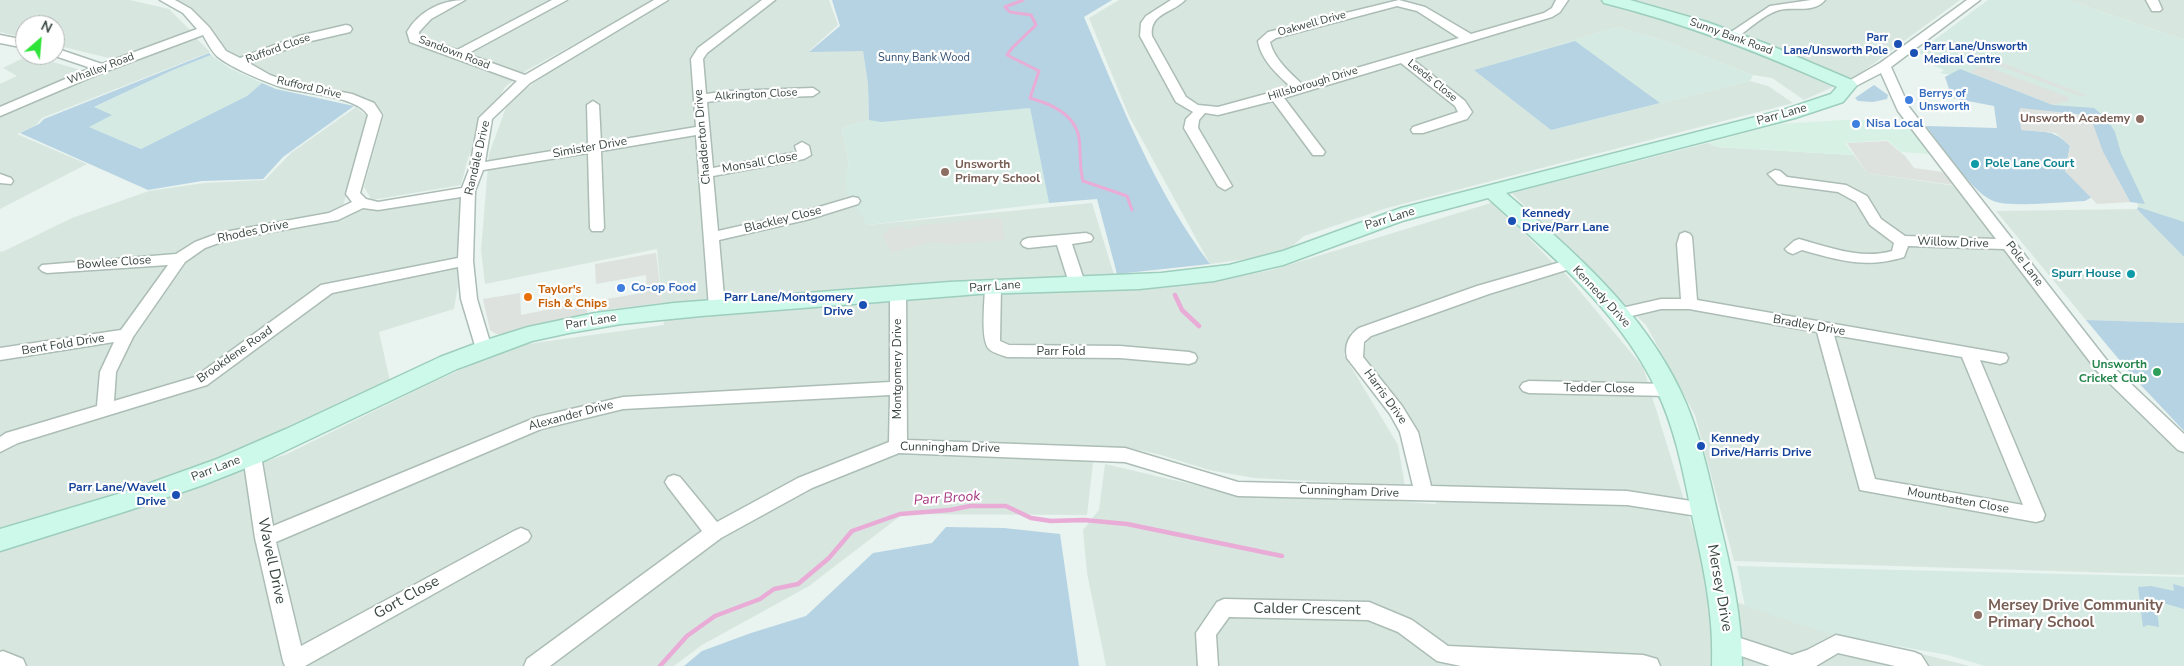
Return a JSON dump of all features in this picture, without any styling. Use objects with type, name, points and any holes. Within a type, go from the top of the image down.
[{"type":"street","name":"Rufford Drive","points":[[166,0],[187,12],[205,30],[222,54],[266,78],[287,85],[347,97],[369,106],[375,115],[354,194],[362,203]]},
{"type":"street","name":"Sandown Road","points":[[460,0],[424,18],[414,28],[413,36],[417,40],[526,80]]},
{"type":"street","points":[[457,55],[562,0]]},
{"type":"street","name":"Randale Drive","points":[[484,348],[469,299],[465,262],[468,191],[477,167],[486,118],[526,80],[662,0]]},
{"type":"street","name":"Chadderton Drive","points":[[717,308],[702,130],[698,56],[769,0]]},
{"type":"street","points":[[1179,0],[1150,18],[1144,30],[1181,99],[1188,105],[1201,110],[1193,119],[1191,128],[1225,186]]},
{"type":"street","name":"Hillsborough Drive","points":[[1201,110],[1218,111],[1276,96],[1470,39],[1548,15],[1556,10],[1562,0]]},
{"type":"street","name":"Sunny Bank Road","points":[[1610,0],[1680,18],[1731,36],[1848,85]]},
{"type":"street","points":[[1762,0],[1778,7],[1807,6],[1819,0]]},
{"type":"street","name":"Parr Lane","points":[[0,540],[93,512],[252,456],[484,348],[566,325],[637,315],[898,293],[993,286],[1184,278],[1250,267],[1303,251],[1373,222],[1789,114],[1837,98],[1848,85],[1884,66],[1974,0]]},
{"type":"street","name":"Oakwell Drive","points":[[1298,88],[1266,49],[1264,41],[1272,35],[1397,3],[1421,9],[1470,39]]},
{"type":"street","points":[[1731,36],[1778,7]]},
{"type":"street","name":"Rufford Close","points":[[239,63],[303,38],[346,29]]},
{"type":"street","name":"Whalley Road","points":[[0,112],[102,68],[205,30]]},
{"type":"street","points":[[0,39],[15,42]]},
{"type":"street","points":[[65,55],[102,68]]},
{"type":"street","name":"Leeds Close","points":[[1403,58],[1460,104],[1465,112],[1462,116],[1418,130]]},
{"type":"street","name":"Pole Lane","points":[[1884,66],[1903,108],[2104,367],[2184,445]]},
{"type":"street","name":"Alkrington Close","points":[[700,99],[729,94],[813,92]]},
{"type":"street","points":[[1276,96],[1318,152]]},
{"type":"street","points":[[593,105],[597,228]]},
{"type":"street","name":"Simister Drive","points":[[477,167],[702,130]]},
{"type":"street","name":"Monsall Close","points":[[706,173],[804,155],[802,146]]},
{"type":"street","points":[[1775,174],[1782,181],[1841,188],[1862,199],[1875,222],[1902,241]]},
{"type":"street","name":"Rhodes Drive","points":[[105,410],[108,372],[126,335],[180,259],[200,245],[224,236],[333,217],[362,203],[378,206],[468,191]]},
{"type":"street","name":"Kennedy Drive","points":[[1493,192],[1571,264],[1619,314],[1646,350],[1668,390],[1682,422],[1704,510]]},
{"type":"street","name":"Blackley Close","points":[[712,237],[805,216],[853,201]]},
{"type":"street","points":[[1028,243],[1086,238]]},
{"type":"street","points":[[1064,240],[1076,283]]},
{"type":"street","name":"Willow Drive","points":[[1793,249],[1799,244],[1851,256],[1888,259],[1899,254],[1902,241],[2008,244]]},
{"type":"street","points":[[1681,242],[1689,304]]},
{"type":"street","name":"Bowlee Close","points":[[47,268],[180,259]]},
{"type":"street","name":"Brookdene Road","points":[[0,445],[12,438],[201,381],[327,289],[465,262]]},
{"type":"street","name":"Harris Drive","points":[[1424,494],[1409,432],[1396,410],[1355,358],[1353,348],[1355,341],[1365,332],[1483,290],[1571,264]]},
{"type":"street","name":"Parr Fold","points":[[993,286],[992,341],[995,346],[1007,352],[1120,352],[1189,358]]},
{"type":"street","name":"Montgomery Drive","points":[[898,293],[898,446]]},
{"type":"street","name":"Bradley Drive","points":[[1619,314],[1661,304],[1689,304],[2000,358]]},
{"type":"street","name":"Mountbatten Close","points":[[1824,328],[1867,485],[2036,515],[1969,353]]},
{"type":"street","name":"Bent Fold Drive","points":[[0,354],[126,335]]},
{"type":"street","name":"Tedder Close","points":[[1529,387],[1668,390]]},
{"type":"street","name":"Alexander Drive","points":[[265,538],[536,423],[556,418],[623,403],[898,388]]},
{"type":"street","name":"Cunningham Drive","points":[[534,666],[714,533],[805,483],[898,446],[1125,455],[1238,489],[1424,494]]},
{"type":"street","name":"Wavell Drive","points":[[252,456],[265,538],[294,663]]},
{"type":"street","points":[[674,482],[714,533]]},
{"type":"street","points":[[1424,494],[1627,498],[1704,510]]},
{"type":"street","name":"Mersey Drive","points":[[1704,510],[1724,599],[1727,655]]},
{"type":"street","name":"Gort Close","points":[[294,663],[521,536]]},
{"type":"street","name":"Calder Crescent","points":[[1208,666],[1206,633],[1224,608],[1369,611],[1405,626],[1444,655],[1471,658],[1643,664],[1650,666]]},
{"type":"street","points":[[1727,655],[1792,665],[1813,658],[1836,644],[1914,661],[1918,666]]},
{"type":"street","points":[[0,661],[3,660],[16,666]]},
{"type":"shaded area","points":[[0,0],[130,0],[169,9],[192,32],[113,59],[65,47],[65,15],[15,15],[15,36],[0,32]]},
{"type":"shaded area","points":[[175,0],[656,0],[527,70],[505,87],[468,158],[461,185],[372,200],[364,187],[384,114],[369,99],[271,74],[231,54]]},
{"type":"shaded area","points":[[670,0],[829,0],[838,25],[809,51],[863,51],[868,84],[869,120],[842,128],[849,165],[845,179],[867,225],[1092,203],[1118,288],[1214,281],[1272,270],[1494,202],[1553,263],[1350,332],[1344,355],[1398,445],[1405,486],[1254,478],[1209,470],[1161,455],[1134,449],[1095,446],[1087,515],[903,514],[809,586],[702,645],[674,666],[0,666],[0,552],[287,454],[427,385],[513,346],[664,325],[657,249],[485,284],[481,250],[489,154],[508,102],[576,52]]},
{"type":"shaded area","points":[[1119,0],[1960,0],[1855,77],[1804,100],[1772,78],[1753,75],[1664,41],[1617,27],[1475,70],[1551,130],[1750,81],[1768,86],[1793,103],[1387,208],[1304,236],[1283,254],[1210,264],[1129,116],[1089,18]]},
{"type":"shaded area","name":"Unsworth Academy","points":[[1988,0],[2067,0],[2184,40],[2184,257],[2137,209],[2139,208],[2131,189],[2015,103],[1957,76],[1940,73],[1944,70],[1931,64],[1936,60],[1917,53]]},
{"type":"shaded area","points":[[2067,0],[2184,0],[2184,40],[2126,20]]},
{"type":"shaded area","points":[[1617,27],[1664,41],[1753,75],[1750,81],[1551,130],[1474,70]]},
{"type":"shaded area","points":[[194,36],[210,52],[42,118],[36,125],[17,134],[87,164],[0,209],[0,116],[121,63]]},
{"type":"shaded area","points":[[1958,46],[2086,95],[2083,97],[1955,49]]},
{"type":"shaded area","points":[[211,55],[229,68],[262,83],[247,96],[141,149],[70,119],[173,70]]},
{"type":"shaded area","points":[[15,62],[15,65],[63,65],[84,71],[0,109],[0,84],[17,76],[3,68]]},
{"type":"shaded area","points":[[1982,65],[2071,98],[2053,105],[1970,72]]},
{"type":"shaded area","points":[[356,107],[370,119],[342,209],[363,210],[460,195],[460,231],[456,258],[458,285],[454,309],[379,332],[390,381],[242,450],[0,533],[0,251],[2,252],[72,218],[149,191],[204,183],[265,180],[291,153]]},
{"type":"shaded area","name":"Unsworth Primary School","points":[[1030,108],[1049,203],[867,225],[847,192],[845,179],[849,164],[842,128],[869,120]]},
{"type":"shaded area","points":[[2020,108],[2087,115],[2091,119],[2103,152],[2130,202],[2097,204],[2065,171],[2070,146],[2056,133],[2021,130]]},
{"type":"shaded area","points":[[1843,120],[1905,121],[1930,154],[1901,152],[1887,140],[1845,143],[1854,155],[1716,147],[1708,143],[1779,124]]},
{"type":"shaded area","points":[[1887,141],[1905,156],[1914,168],[1943,172],[1954,185],[1867,173],[1847,143]]},
{"type":"shaded area","points":[[1708,143],[1716,147],[1854,155],[1867,173],[1956,186],[2184,451],[2184,575],[1734,561],[1695,415],[1646,325],[1512,193]]},
{"type":"shaded area","points":[[2137,209],[2184,257],[2184,323],[2086,320],[1996,211]]},
{"type":"shaded area","points":[[999,218],[1002,220],[1005,240],[955,244],[930,242],[892,253],[882,236],[889,228],[903,226],[905,230],[923,225]]},
{"type":"shaded area","points":[[656,253],[662,303],[595,311],[596,301],[647,292],[646,275],[596,284],[595,264]]},
{"type":"shaded area","points":[[1563,271],[1643,367],[1713,594],[1797,623],[1970,666],[1106,666],[1087,573],[1083,530],[1099,510],[1105,464],[1212,489],[1436,504],[1420,434],[1361,357],[1369,336]]},
{"type":"shaded area","points":[[520,293],[521,315],[556,308],[556,303],[587,297],[587,314],[506,334],[496,334],[490,330],[483,299]]},
{"type":"shaded area","name":"Mersey Drive Community Primary School","points":[[1737,566],[2184,577],[2184,666],[1985,666],[1948,655],[1830,634],[1745,606]]},
{"type":"green space","name":"Sunny Bank Wood","points":[[832,0],[1112,0],[1084,17],[1125,113],[1155,175],[1190,236],[1210,264],[1117,274],[1097,199],[1049,203],[1030,108],[881,122],[869,120],[868,84],[863,51],[809,52],[840,26]]},
{"type":"green space","points":[[1575,41],[1660,103],[1551,130],[1474,70]]},
{"type":"green space","points":[[209,53],[211,55],[173,70],[94,107],[112,115],[89,127],[141,149],[247,96],[262,83],[276,89],[354,106],[283,157],[263,179],[202,181],[148,190],[20,133],[39,124],[44,119]]},
{"type":"green space","points":[[1960,69],[2053,105],[2094,108],[2107,119],[2115,132],[2121,153],[2145,204],[2130,202],[2103,152],[2091,119],[2021,130],[2048,132],[2059,137],[2070,146],[2065,171],[2092,197],[2085,201],[2027,204],[1996,202],[1987,198],[1968,180],[1926,126],[1997,128],[1994,106],[1952,98],[1945,77]]},
{"type":"green space","points":[[1874,85],[1888,95],[1887,99],[1873,102],[1858,101],[1855,98]]},
{"type":"green space","points":[[2138,207],[2184,222],[2184,257],[2137,209]]},
{"type":"green space","name":"Unsworth Cricket Club","points":[[2086,320],[2184,323],[2184,431],[2137,381]]},
{"type":"green space","points":[[946,527],[1004,528],[1060,534],[1079,666],[684,666],[702,651],[806,616],[873,553],[932,543]]},
{"type":"green space","points":[[2173,584],[2184,587],[2184,609],[2156,601],[2159,627],[2148,625],[2143,627],[2138,587],[2151,586],[2174,591]]},
{"type":"waterway","name":"Parr Brook","points":[[1023,0],[1005,7],[1010,12],[1031,15],[1036,25],[1007,55],[1039,71],[1030,98],[1054,107],[1073,122],[1079,138],[1083,181],[1127,196],[1132,210]]},
{"type":"waterway","name":"Parr Brook","points":[[1175,295],[1182,310],[1199,326]]},
{"type":"waterway","name":"Parr Brook","points":[[660,666],[687,636],[715,616],[760,599],[774,589],[798,584],[829,558],[852,531],[900,514],[950,510],[970,506],[1006,506],[1031,518],[1051,521],[1084,520],[1127,524],[1282,556]]},
{"type":"place","name":"Parr Lane/Unsworth Pole","points":[[1898,44]]},
{"type":"place","name":"Parr Lane/Unsworth Medical Centre","points":[[1914,53]]},
{"type":"place","name":"Berrys of Unsworth","points":[[1909,100]]},
{"type":"place","name":"Unsworth Academy","points":[[2140,119]]},
{"type":"place","name":"Nisa Local","points":[[1856,124]]},
{"type":"place","name":"Pole Lane Court","points":[[1975,164]]},
{"type":"place","name":"Unsworth Primary School","points":[[945,172]]},
{"type":"place","name":"Kennedy Drive/Parr Lane","points":[[1512,221]]},
{"type":"place","name":"Spurr House","points":[[2131,274]]},
{"type":"place","name":"Co-op Food","points":[[621,288]]},
{"type":"place","name":"Taylor's Fish & Chips","points":[[528,297]]},
{"type":"place","name":"Parr Lane/Montgomery Drive","points":[[863,305]]},
{"type":"place","name":"Unsworth Cricket Club","points":[[2157,372]]},
{"type":"place","name":"Kennedy Drive/Harris Drive","points":[[1701,446]]},
{"type":"place","name":"Parr Lane/Wavell Drive","points":[[176,495]]},
{"type":"place","name":"Mersey Drive Community Primary School","points":[[1978,615]]}]
